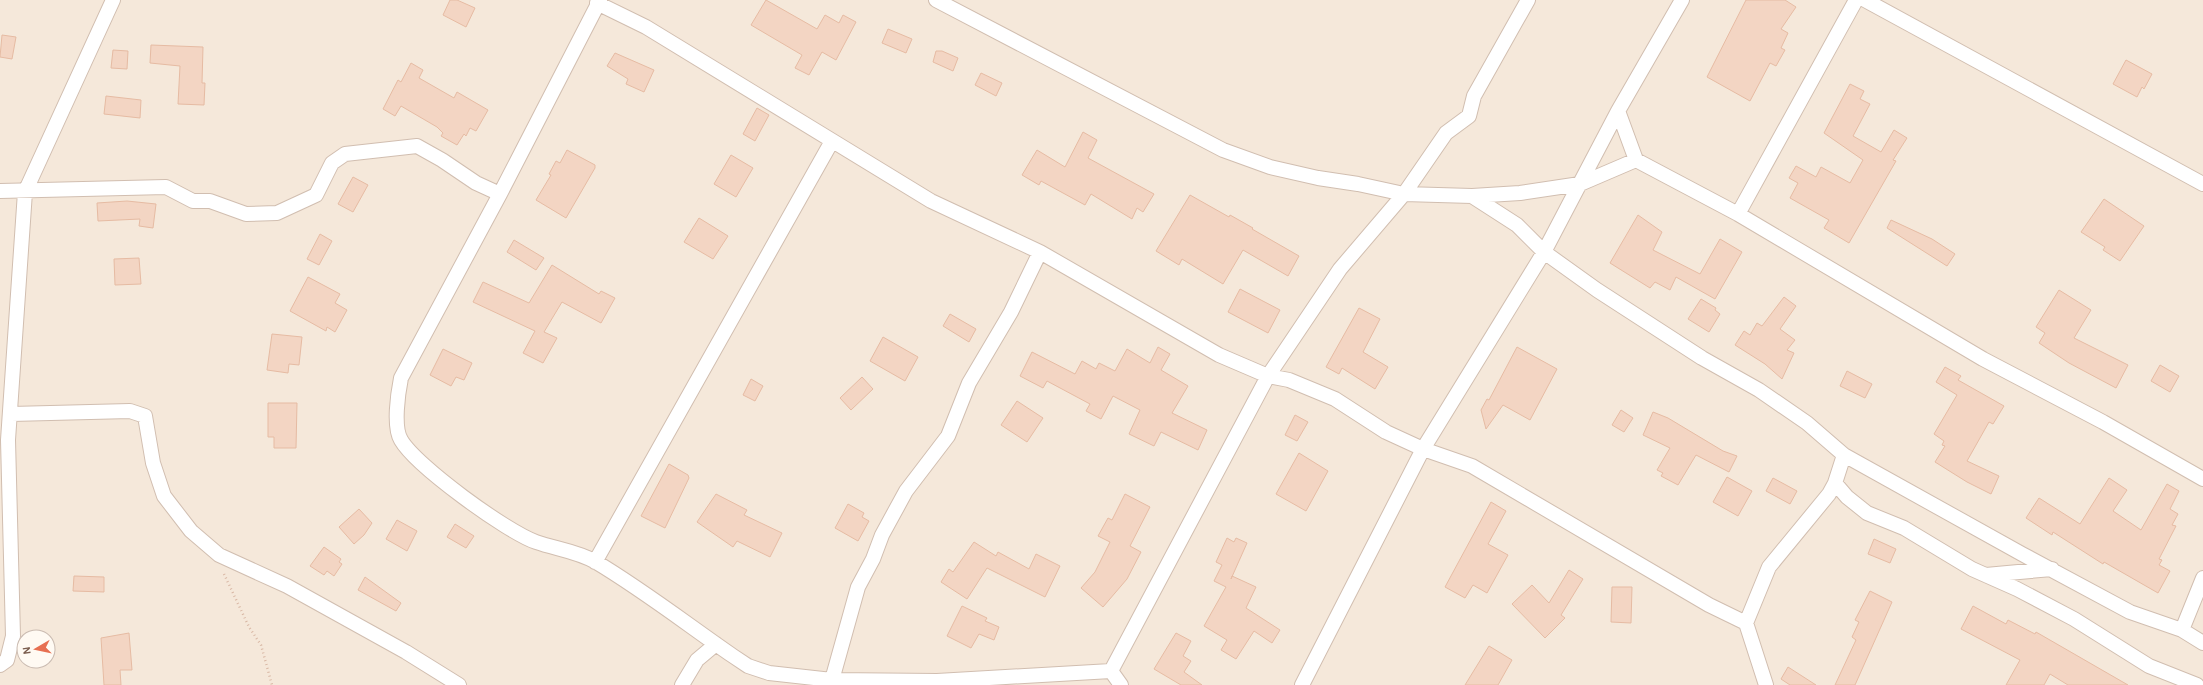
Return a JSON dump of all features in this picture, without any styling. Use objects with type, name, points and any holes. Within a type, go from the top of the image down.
[{"type":"street","points":[[0,665],[7,660],[12,636],[8,440],[11,414],[16,304],[25,192],[113,0]]},
{"type":"street","points":[[936,0],[1223,150],[1270,167],[1311,177],[1404,194],[1472,196],[1520,193],[1580,184],[1636,160]]},
{"type":"street","points":[[1111,671],[1268,376],[1340,269],[1404,194],[1446,133],[1468,116],[1474,96],[1528,0]]},
{"type":"street","points":[[1302,685],[1423,449],[1544,252],[1618,111],[1682,0]]},
{"type":"street","points":[[1738,214],[1856,0]]},
{"type":"street","points":[[1865,0],[2203,184]]},
{"type":"street","points":[[1111,671],[937,681],[832,680],[769,673],[748,666],[595,562],[564,548],[535,542],[489,516],[418,461],[400,439],[396,406],[401,378],[500,194],[599,2],[646,26],[931,201],[1040,252],[1219,355],[1268,376],[1289,380],[1335,399],[1386,432],[1423,449],[1472,466],[1709,605],[1746,623]]},
{"type":"street","points":[[1618,111],[1636,160],[1738,214],[1983,359],[2103,422],[2203,479]]},
{"type":"street","points":[[595,562],[832,141]]},
{"type":"street","points":[[0,191],[25,192],[166,187],[193,201],[210,201],[246,214],[278,214],[316,195],[332,163],[345,154],[417,146],[442,160],[476,183],[500,194]]},
{"type":"street","points":[[1472,196],[1517,225],[1544,252],[1597,290],[1702,358],[1765,394],[1807,423],[1844,454],[2022,554],[2053,569],[2130,612],[2182,630],[2203,643]]},
{"type":"street","points":[[832,680],[858,587],[874,559],[882,535],[906,492],[948,436],[969,383],[1012,312],[1040,252]]},
{"type":"street","points":[[11,414],[130,411],[145,416],[153,463],[164,496],[190,530],[219,555],[294,590],[406,652],[459,685]]},
{"type":"street","points":[[1766,685],[1746,623],[1769,567],[1829,494],[1835,483],[1844,454]]},
{"type":"street","points":[[1835,483],[1847,497],[1867,513],[1904,528],[1985,575],[2074,619],[2149,666],[2197,685]]},
{"type":"street","points":[[1985,575],[2053,569]]},
{"type":"street","points":[[2182,630],[2203,578]]},
{"type":"street","points":[[682,685],[697,660],[716,644]]},
{"type":"street","points":[[1111,671],[1121,685]]},
{"type":"path","points":[[219,555],[226,580],[249,627],[261,645],[272,685]]},
{"type":"shaded area","points":[[0,0],[2203,0],[2203,685],[0,685]]},
{"type":"building","points":[[450,0],[457,0],[475,8],[466,27],[443,15]]},
{"type":"building","points":[[766,0],[817,29],[825,15],[839,23],[843,15],[856,22],[836,60],[822,52],[809,75],[795,68],[802,55],[751,25]]},
{"type":"building","points":[[1746,0],[1785,0],[1796,7],[1781,29],[1788,33],[1781,48],[1785,50],[1776,66],[1770,63],[1750,101],[1707,77]]},
{"type":"building","points":[[888,29],[912,39],[906,53],[882,43]]},
{"type":"building","points":[[2,35],[16,37],[12,59],[0,57]]},
{"type":"building","points":[[151,45],[203,47],[202,83],[205,83],[204,105],[178,104],[180,66],[150,63]]},
{"type":"building","points":[[113,50],[128,51],[127,69],[111,68]]},
{"type":"building","points":[[936,51],[942,51],[958,58],[953,71],[933,62]]},
{"type":"building","points":[[615,53],[654,70],[644,92],[626,84],[628,79],[607,66]]},
{"type":"building","points":[[2126,60],[2152,74],[2144,89],[2142,87],[2137,97],[2113,84]]},
{"type":"building","points":[[411,63],[423,70],[419,78],[454,98],[457,92],[488,110],[476,131],[470,128],[466,136],[464,134],[457,145],[441,136],[443,133],[437,127],[401,106],[395,116],[383,109],[398,80],[401,82]]},
{"type":"building","points":[[981,73],[1002,83],[996,96],[975,85]]},
{"type":"building","points":[[1850,84],[1864,91],[1860,99],[1870,104],[1853,136],[1881,152],[1894,130],[1907,138],[1893,160],[1896,161],[1849,243],[1824,228],[1829,220],[1790,198],[1798,183],[1789,178],[1796,166],[1816,177],[1821,167],[1850,183],[1863,160],[1824,133]]},
{"type":"building","points":[[106,96],[141,100],[140,118],[104,114]]},
{"type":"building","points":[[757,108],[769,115],[755,141],[743,134]]},
{"type":"building","points":[[1083,132],[1097,140],[1088,158],[1154,194],[1143,212],[1137,208],[1132,219],[1091,194],[1085,205],[1041,181],[1039,185],[1022,175],[1037,150],[1065,167]]},
{"type":"building","points":[[567,150],[595,165],[595,168],[566,218],[536,200],[551,175],[549,174],[556,161],[560,163]]},
{"type":"building","points":[[731,155],[753,168],[736,197],[714,184]]},
{"type":"building","points":[[353,177],[368,185],[353,212],[338,204]]},
{"type":"building","points":[[1190,195],[1229,217],[1230,215],[1299,256],[1288,276],[1243,250],[1223,284],[1182,259],[1179,265],[1156,251]]},
{"type":"building","points":[[2104,199],[2144,226],[2120,261],[2103,250],[2105,247],[2081,232]]},
{"type":"building","points":[[127,201],[156,204],[153,228],[139,226],[140,219],[98,221],[97,203]]},
{"type":"building","points":[[1638,215],[1662,232],[1653,250],[1700,274],[1720,239],[1742,252],[1715,299],[1676,277],[1670,290],[1655,282],[1650,288],[1610,263]]},
{"type":"building","points":[[699,218],[728,236],[713,259],[684,242]]},
{"type":"building","points":[[1891,220],[1932,239],[1955,254],[1947,266],[1887,228]]},
{"type":"building","points":[[320,234],[332,241],[319,265],[307,259]]},
{"type":"building","points":[[514,240],[544,258],[536,270],[507,252]]},
{"type":"building","points":[[139,258],[141,284],[115,285],[114,259]]},
{"type":"building","points":[[552,265],[599,294],[601,291],[615,298],[601,323],[562,302],[544,332],[557,338],[543,363],[523,353],[535,331],[473,302],[483,282],[529,303]]},
{"type":"building","points":[[308,277],[340,294],[335,303],[347,310],[335,332],[327,327],[326,331],[290,311]]},
{"type":"building","points":[[1240,289],[1280,310],[1268,333],[1228,312]]},
{"type":"building","points":[[2059,290],[2091,310],[2074,338],[2128,365],[2116,388],[2069,363],[2039,343],[2045,333],[2036,327]]},
{"type":"building","points":[[1784,297],[1796,306],[1780,329],[1795,340],[1787,350],[1794,353],[1782,379],[1765,364],[1735,345],[1744,331],[1750,335],[1757,323],[1762,326]]},
{"type":"building","points":[[1701,299],[1716,308],[1715,310],[1720,314],[1709,332],[1688,319]]},
{"type":"building","points":[[1359,308],[1380,319],[1363,352],[1388,367],[1375,389],[1342,368],[1339,374],[1326,367]]},
{"type":"building","points":[[950,314],[976,329],[969,342],[943,326]]},
{"type":"building","points":[[272,334],[302,337],[299,365],[289,364],[288,373],[267,370]]},
{"type":"building","points":[[883,337],[918,357],[905,381],[870,361]]},
{"type":"building","points":[[1158,347],[1170,354],[1161,370],[1188,386],[1172,413],[1207,430],[1198,450],[1161,432],[1154,446],[1129,434],[1140,410],[1113,396],[1101,419],[1086,411],[1090,404],[1047,381],[1043,388],[1020,376],[1032,352],[1075,374],[1082,361],[1096,369],[1099,363],[1115,371],[1127,349],[1150,363]]},
{"type":"building","points":[[1517,347],[1557,369],[1530,420],[1503,405],[1486,429],[1481,410],[1487,399],[1489,400]]},
{"type":"building","points":[[443,349],[472,363],[464,380],[456,377],[451,386],[430,375]]},
{"type":"building","points":[[2160,365],[2179,376],[2170,392],[2151,381]]},
{"type":"building","points":[[1945,367],[1961,376],[1958,380],[2004,406],[1993,424],[1989,422],[1967,461],[1999,476],[1991,494],[1967,482],[1935,462],[1945,446],[1942,445],[1944,441],[1934,434],[1957,395],[1936,382]]},
{"type":"building","points":[[1847,371],[1872,384],[1865,398],[1840,386]]},
{"type":"building","points":[[862,377],[873,389],[851,410],[840,398]]},
{"type":"building","points":[[751,379],[763,386],[755,401],[743,395]]},
{"type":"building","points":[[1017,401],[1043,418],[1027,442],[1001,425]]},
{"type":"building","points":[[268,403],[297,403],[296,448],[274,448],[274,437],[268,437]]},
{"type":"building","points":[[1621,410],[1633,418],[1624,432],[1612,425]]},
{"type":"building","points":[[1653,412],[1668,418],[1723,451],[1737,456],[1729,472],[1696,455],[1678,485],[1661,476],[1663,473],[1657,470],[1670,448],[1643,435]]},
{"type":"building","points":[[1295,415],[1308,422],[1297,441],[1285,435]]},
{"type":"building","points":[[1299,453],[1328,471],[1306,511],[1276,494]]},
{"type":"building","points":[[669,464],[688,475],[689,478],[665,528],[641,516]]},
{"type":"building","points":[[1727,477],[1752,491],[1738,516],[1713,502]]},
{"type":"building","points":[[1773,478],[1797,491],[1790,504],[1766,491]]},
{"type":"building","points":[[2109,478],[2127,490],[2113,511],[2141,530],[2167,484],[2179,491],[2170,509],[2178,514],[2172,525],[2176,526],[2159,559],[2162,560],[2159,565],[2170,571],[2158,593],[2104,562],[2103,564],[2053,532],[2052,535],[2026,518],[2039,498],[2080,524]]},
{"type":"building","points":[[716,494],[747,510],[744,515],[782,533],[770,557],[737,541],[733,547],[697,522]]},
{"type":"building","points":[[1125,494],[1150,507],[1130,546],[1141,552],[1127,579],[1103,607],[1081,588],[1095,572],[1110,542],[1098,536],[1108,518],[1112,520]]},
{"type":"building","points":[[1491,502],[1506,511],[1488,544],[1508,555],[1487,593],[1473,585],[1465,598],[1445,587]]},
{"type":"building","points":[[848,504],[864,513],[862,517],[869,521],[858,541],[835,528]]},
{"type":"building","points":[[359,509],[372,523],[364,535],[354,544],[339,527]]},
{"type":"building","points":[[397,520],[417,531],[407,551],[386,539]]},
{"type":"building","points":[[455,524],[474,536],[466,548],[447,537]]},
{"type":"building","points":[[1227,538],[1234,542],[1236,538],[1247,543],[1232,576],[1256,587],[1246,608],[1280,630],[1272,643],[1254,631],[1236,659],[1221,650],[1227,640],[1204,626],[1226,587],[1214,581],[1222,565],[1216,562]]},
{"type":"building","points":[[1874,539],[1896,549],[1890,563],[1868,554]]},
{"type":"building","points":[[974,542],[996,556],[998,552],[1029,569],[1036,554],[1060,566],[1045,597],[987,568],[967,599],[941,582],[949,569],[953,572]]},
{"type":"building","points":[[324,547],[341,559],[339,562],[342,564],[334,576],[327,571],[324,575],[310,566]]},
{"type":"building","points":[[1569,570],[1583,579],[1561,615],[1565,618],[1545,638],[1512,604],[1532,585],[1549,603]]},
{"type":"building","points":[[74,576],[104,577],[104,592],[73,591]]},
{"type":"building","points":[[365,577],[401,603],[396,611],[358,590]]},
{"type":"building","points":[[1612,587],[1632,587],[1631,623],[1611,622]]},
{"type":"building","points":[[1870,591],[1892,602],[1855,685],[1835,685],[1856,640],[1852,637],[1859,622],[1855,620]]},
{"type":"building","points":[[962,606],[987,618],[985,621],[999,627],[994,640],[979,634],[971,648],[947,636]]},
{"type":"building","points":[[1973,606],[2006,624],[2008,620],[2035,634],[2036,632],[2128,685],[2068,685],[2050,674],[2044,685],[2006,685],[2020,660],[1961,629]]},
{"type":"building","points":[[129,633],[132,670],[120,670],[121,685],[104,685],[101,638]]},
{"type":"building","points":[[1176,633],[1191,641],[1183,656],[1191,661],[1184,672],[1202,685],[1181,685],[1154,669]]},
{"type":"building","points":[[1489,646],[1512,660],[1498,685],[1465,685]]},
{"type":"building","points":[[1788,667],[1816,685],[1790,685],[1781,679]]}]
